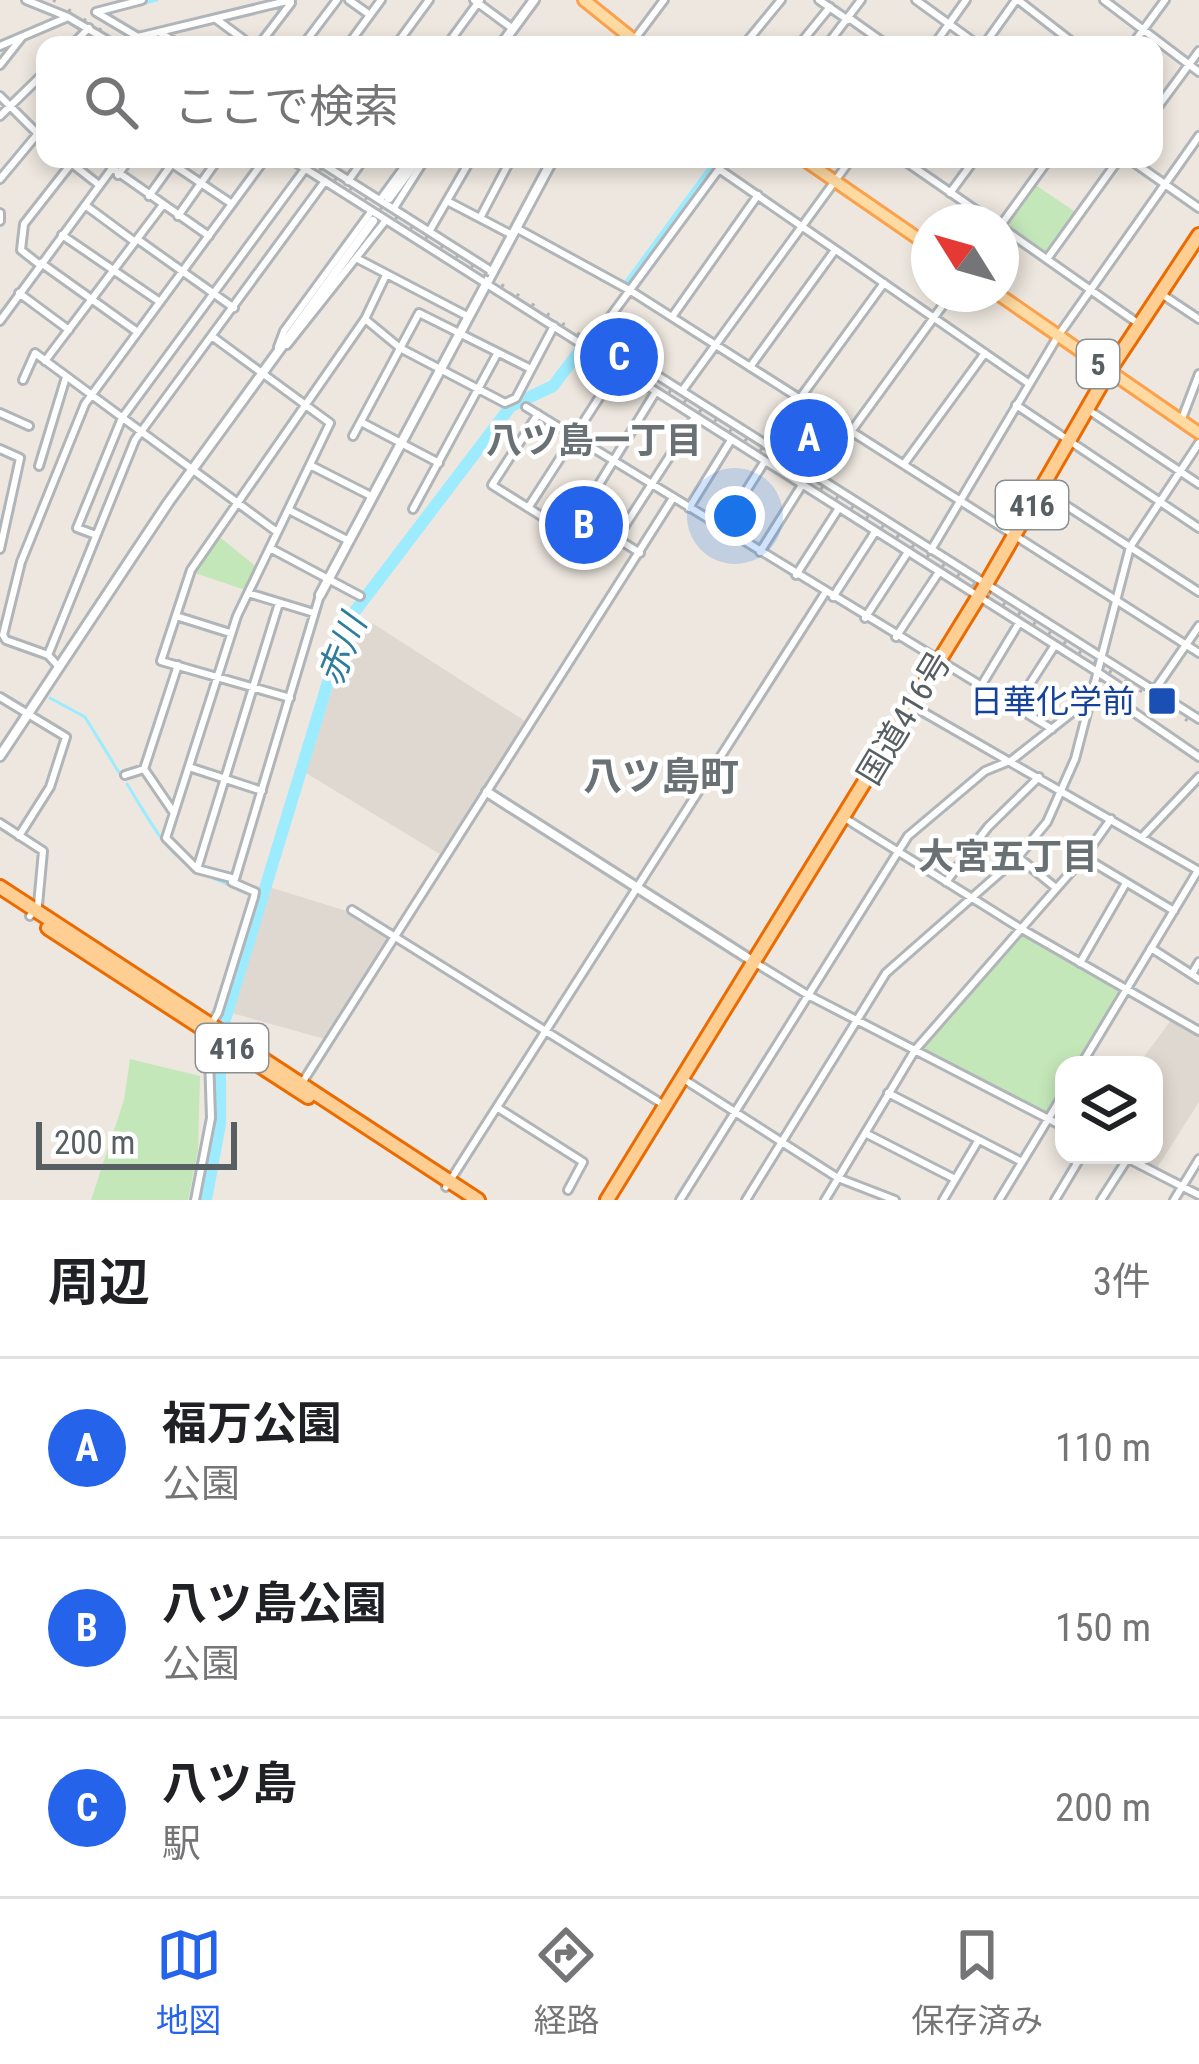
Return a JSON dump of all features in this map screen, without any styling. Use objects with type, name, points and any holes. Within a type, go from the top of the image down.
[{"type":"highway","name":"国道416号","points":[[607,1200],[982,590],[1109,371],[1199,235]]},
{"type":"highway","name":"416","points":[[0,887],[32,913]]},
{"type":"highway","name":"416","points":[[0,896],[478,1200]]},
{"type":"highway","name":"416","points":[[448,1184],[464,1200]]},
{"type":"main road","points":[[584,0],[628,36]]},
{"type":"main road","points":[[816,168],[911,234]]},
{"type":"main road","name":"5","points":[[1019,309],[1199,433]]},
{"type":"street","points":[[26,0],[101,36]]},
{"type":"street","points":[[136,36],[96,13],[142,0]]},
{"type":"street","points":[[142,36],[292,0]]},
{"type":"street","points":[[264,36],[292,0]]},
{"type":"street","points":[[310,36],[337,0]]},
{"type":"street","points":[[349,0],[370,14]]},
{"type":"street","points":[[355,36],[380,0]]},
{"type":"street","points":[[403,36],[429,0]]},
{"type":"street","points":[[508,36],[534,0]]},
{"type":"street","points":[[641,36],[664,0]]},
{"type":"street","points":[[752,36],[781,0]]},
{"type":"street","points":[[819,0],[871,36]]},
{"type":"street","points":[[834,36],[861,0]]},
{"type":"street","points":[[916,0],[967,36]]},
{"type":"street","points":[[940,36],[967,0]]},
{"type":"street","points":[[988,36],[1017,0],[1064,36]]},
{"type":"street","points":[[1104,0],[1151,36]]},
{"type":"street","points":[[1139,36],[1165,0]]},
{"type":"street","points":[[453,36],[478,1],[513,29]]},
{"type":"street","points":[[807,36],[830,8]]},
{"type":"street","points":[[0,46],[68,17]]},
{"type":"street","points":[[216,20],[245,36]]},
{"type":"street","points":[[81,36],[89,28]]},
{"type":"street","points":[[618,36],[621,31]]},
{"type":"street","points":[[159,32],[165,36]]},
{"type":"street","points":[[0,65],[22,38]]},
{"type":"street","points":[[1163,45],[1199,71]]},
{"type":"street","points":[[1163,100],[1199,51]]},
{"type":"street","points":[[0,116],[36,81]]},
{"type":"street","points":[[0,96],[36,132]]},
{"type":"street","points":[[0,179],[36,136]]},
{"type":"street","points":[[931,550],[1058,336],[1199,136]]},
{"type":"street","points":[[63,168],[24,224],[21,250],[137,332]]},
{"type":"street","points":[[77,168],[99,185]]},
{"type":"street","points":[[115,172],[116,168]]},
{"type":"street","points":[[0,321],[99,185],[119,168]]},
{"type":"street","points":[[149,196],[164,168]]},
{"type":"street","points":[[178,168],[232,204]]},
{"type":"street","points":[[178,216],[212,168]]},
{"type":"street","points":[[59,667],[3,635],[21,562],[92,395],[258,168]]},
{"type":"street","points":[[328,168],[493,272]]},
{"type":"street","points":[[348,181],[357,168]]},
{"type":"street","points":[[388,202],[412,168]]},
{"type":"street","points":[[430,230],[466,168]]},
{"type":"street","points":[[479,218],[506,168]]},
{"type":"street","points":[[231,881],[320,595],[548,168]]},
{"type":"street","points":[[682,391],[844,168]]},
{"type":"street","points":[[915,168],[966,204]]},
{"type":"street","points":[[950,193],[968,168]]},
{"type":"street","points":[[1014,204],[1042,168]]},
{"type":"street","points":[[1047,259],[1113,168]]},
{"type":"street","points":[[1142,168],[1199,208]]},
{"type":"street","points":[[97,535],[77,528],[122,418],[305,169],[372,216],[386,220],[939,572],[982,590],[1100,656],[1199,719]]},
{"type":"street","points":[[1028,383],[718,169],[599,332],[599,338],[931,550],[1019,622],[1126,691],[1119,702],[1199,757]]},
{"type":"street","points":[[115,172],[209,236]]},
{"type":"street","points":[[47,656],[136,440],[326,181]]},
{"type":"street","points":[[672,317],[758,195]]},
{"type":"street","points":[[449,202],[631,291],[1199,653]]},
{"type":"street","points":[[85,205],[234,308]]},
{"type":"street","points":[[45,361],[163,206]]},
{"type":"street","points":[[0,756],[192,470],[372,216]]},
{"type":"street","points":[[275,355],[294,338],[386,220]]},
{"type":"street","points":[[62,235],[160,302]]},
{"type":"street","points":[[1019,240],[1139,323]]},
{"type":"street","points":[[750,367],[836,250]]},
{"type":"street","points":[[356,258],[469,317]]},
{"type":"street","points":[[290,698],[161,661],[191,570],[365,319],[386,275]]},
{"type":"street","points":[[766,445],[884,283]]},
{"type":"street","points":[[20,293],[69,330]]},
{"type":"street","points":[[1160,293],[1199,319]]},
{"type":"street","points":[[818,478],[938,312]]},
{"type":"street","points":[[353,436],[419,313],[531,369]]},
{"type":"street","points":[[365,319],[400,348],[505,404],[516,398],[554,326]]},
{"type":"street","points":[[195,1200],[211,1118],[209,1056],[214,1029],[255,892],[197,868],[166,838],[231,634],[330,423],[213,337]]},
{"type":"street","points":[[413,508],[498,352]]},
{"type":"street","points":[[23,380],[35,353],[278,532]]},
{"type":"street","points":[[904,464],[985,353]]},
{"type":"street","points":[[528,508],[617,368]]},
{"type":"street","points":[[1181,421],[1199,374]]},
{"type":"street","points":[[39,466],[66,376]]},
{"type":"street","points":[[538,414],[492,485],[565,531],[571,530],[655,393]]},
{"type":"street","points":[[1016,405],[1199,528]]},
{"type":"street","points":[[526,407],[1052,729]]},
{"type":"street","points":[[1087,409],[1199,484]]},
{"type":"street","points":[[0,412],[29,426]]},
{"type":"street","points":[[617,538],[695,417]]},
{"type":"street","points":[[361,422],[440,463]]},
{"type":"street","points":[[689,508],[731,440]]},
{"type":"street","points":[[746,1200],[886,974],[1018,857],[1047,822],[1075,759],[1130,547],[1199,443]]},
{"type":"street","points":[[0,449],[20,458],[0,549]]},
{"type":"street","points":[[722,529],[765,461]]},
{"type":"street","points":[[310,465],[372,496]]},
{"type":"street","points":[[760,552],[802,485]]},
{"type":"street","points":[[1041,488],[1199,592]]},
{"type":"street","points":[[299,1087],[673,499]]},
{"type":"street","points":[[796,575],[838,508]]},
{"type":"street","points":[[289,510],[349,541]]},
{"type":"street","points":[[580,515],[640,553]]},
{"type":"street","points":[[448,1184],[637,888],[875,532]]},
{"type":"street","points":[[270,548],[360,596]]},
{"type":"street","points":[[865,618],[908,552]]},
{"type":"street","points":[[896,637],[939,572]]},
{"type":"street","points":[[248,593],[315,613]]},
{"type":"street","points":[[197,868],[279,603]]},
{"type":"street","points":[[176,616],[231,634]]},
{"type":"street","points":[[981,686],[1019,622]]},
{"type":"street","points":[[1154,691],[1199,626]]},
{"type":"street","points":[[1015,707],[1054,645]]},
{"type":"street","points":[[144,769],[178,665]]},
{"type":"street","points":[[0,697],[66,737],[50,787],[19,836]]},
{"type":"street","points":[[680,1200],[908,836],[985,771],[1012,760],[1090,698]]},
{"type":"street","points":[[911,705],[1199,870],[1086,1056]]},
{"type":"street","points":[[189,767],[262,790]]},
{"type":"street","points":[[125,775],[144,769]]},
{"type":"street","points":[[144,769],[174,813]]},
{"type":"street","points":[[946,882],[988,827],[1040,776]]},
{"type":"street","points":[[1143,836],[1199,776]]},
{"type":"street","points":[[487,792],[808,995],[1055,1122]]},
{"type":"street","points":[[843,817],[1020,928],[1199,1031]]},
{"type":"street","points":[[825,1200],[914,1050],[1084,857],[1111,819]]},
{"type":"street","points":[[0,823],[43,851],[32,913]]},
{"type":"street","points":[[1018,857],[1056,888]]},
{"type":"street","points":[[1084,857],[1174,911]]},
{"type":"street","points":[[1080,963],[1127,883]]},
{"type":"street","points":[[352,910],[664,1106]]},
{"type":"street","points":[[1151,948],[1195,976],[1199,962]]},
{"type":"street","points":[[682,1078],[838,1178],[895,1200]]},
{"type":"street","points":[[888,1093],[1022,1162]]},
{"type":"street","points":[[498,1108],[584,1162],[568,1190]]},
{"type":"street","points":[[1000,1200],[1055,1108]]},
{"type":"street","points":[[865,1133],[956,1179]]},
{"type":"street","points":[[943,1200],[979,1140]]},
{"type":"street","points":[[1174,1200],[1199,1159]]},
{"type":"street","points":[[1055,1200],[1077,1164]]},
{"type":"street","points":[[1101,1200],[1120,1164]]},
{"type":"street","points":[[1138,1164],[1199,1195]]},
{"type":"shaded area","points":[[361,616],[525,721],[443,856],[306,773],[349,635]]},
{"type":"shaded area","points":[[269,887],[350,912],[389,940],[325,1039],[232,1013]]},
{"type":"shaded area","points":[[1171,1020],[1199,1036],[1199,1102],[1163,1159],[1163,1056],[1145,1056]]},
{"type":"green space","points":[[1034,184],[1077,213],[1046,256],[1019,238],[1019,205]]},
{"type":"green space","points":[[800,398],[851,431],[818,477],[766,445]]},
{"type":"green space","points":[[216,534],[258,568],[245,590],[192,572]]},
{"type":"green space","points":[[1018,930],[1122,991],[1082,1056],[1055,1056],[1055,1101],[1047,1114],[920,1049]]},
{"type":"green space","points":[[130,1059],[200,1076],[198,1150],[188,1200],[91,1200],[124,1100]]},
{"type":"waterway","points":[[112,11],[157,0]]},
{"type":"waterway","points":[[847,14],[856,0]]},
{"type":"waterway","points":[[831,36],[834,32]]},
{"type":"waterway","name":"赤川","points":[[629,285],[714,168]]},
{"type":"waterway","name":"赤川","points":[[224,1023],[346,623],[511,406],[553,386],[581,349]]},
{"type":"waterway","points":[[50,698],[85,717],[120,774]]},
{"type":"waterway","points":[[127,784],[173,852],[200,872],[245,891]]},
{"type":"waterway","name":"赤川","points":[[206,1200],[220,1124],[220,1054]]},
{"type":"railway","points":[[53,0],[111,36]]},
{"type":"railway","points":[[318,168],[1199,728]]},
{"type":"place","name":"八ツ島","points":[[619,357]]},
{"type":"place","name":"福万公園","points":[[809,438]]},
{"type":"place","name":"八ツ島公園","points":[[584,525]]},
{"type":"place","name":"日華化学前","points":[[1162,701]]},
{"type":"district","name":"八ツ島一丁目","points":[[594,441]]},
{"type":"district","name":"八ツ島町","points":[[661,777]]},
{"type":"district","name":"大宮五丁目","points":[[1008,857]]}]
